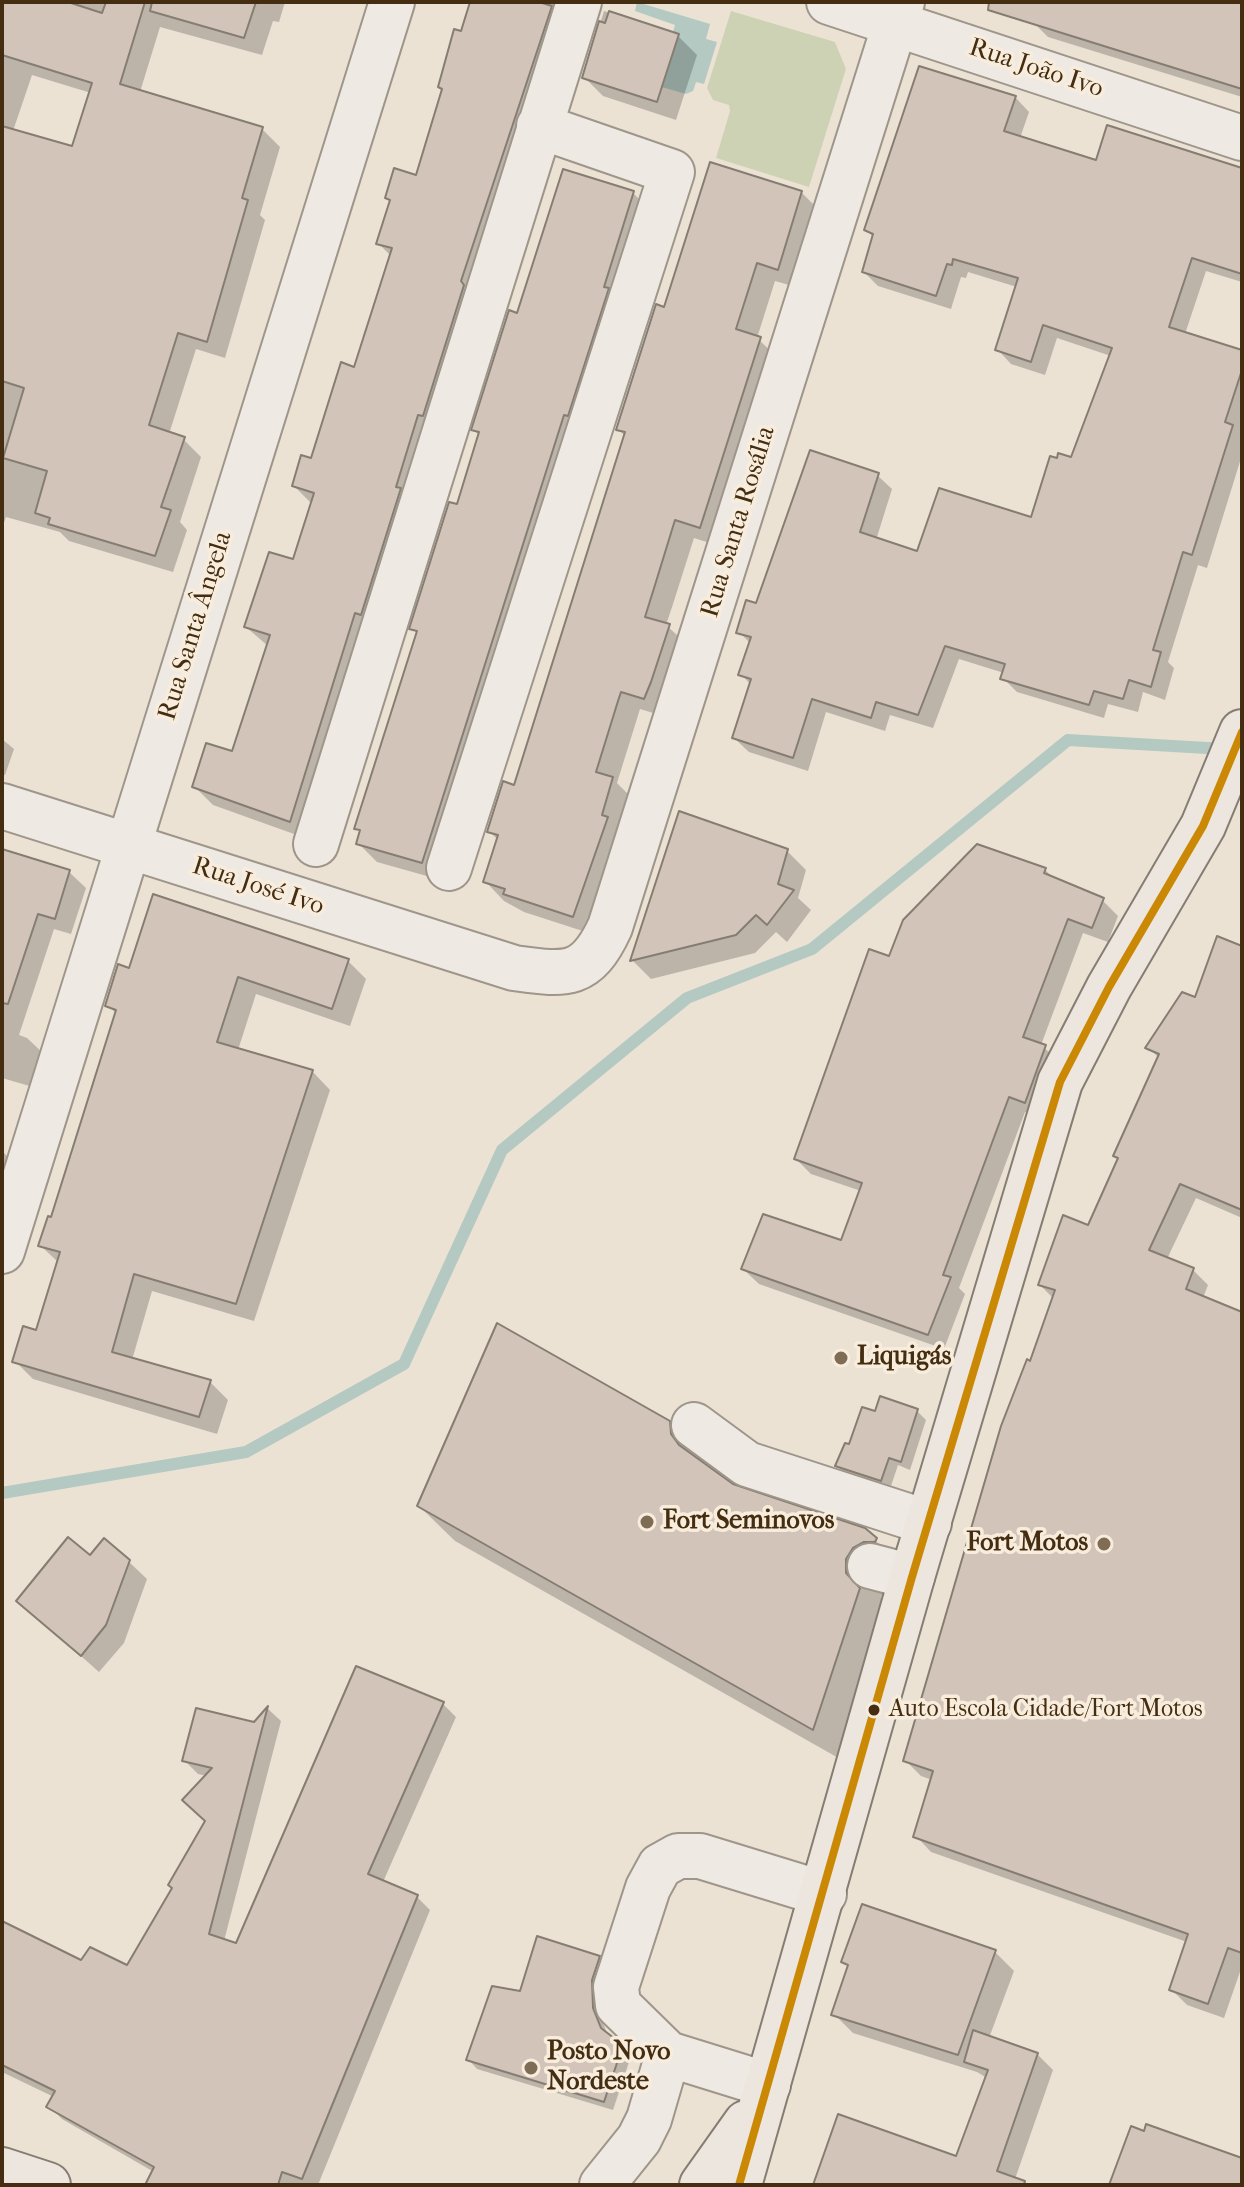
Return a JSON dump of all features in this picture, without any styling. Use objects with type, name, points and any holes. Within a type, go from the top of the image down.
[{"type":"main road","points":[[739,2185],[912,1577],[1060,1082],[1109,987],[1203,826],[1242,732]]},
{"type":"main road","points":[[702,2185],[767,2090]]},
{"type":"main road","points":[[2,2170],[48,2185]]},
{"type":"street","name":"Rua Santa Ângela","points":[[2,1251],[392,2]]},
{"type":"street","points":[[316,844],[579,2]]},
{"type":"street","name":"Rua João Ivo","points":[[829,2],[898,12],[1242,138]]},
{"type":"street","name":"Rua Santa Rosália","points":[[514,968],[553,973],[575,972],[599,952],[610,927],[898,12]]},
{"type":"street","points":[[449,868],[672,172],[539,126]]},
{"type":"street","name":"Rua José Ivo","points":[[2,806],[514,968]]},
{"type":"street","points":[[694,1425],[747,1464],[929,1523]]},
{"type":"street","points":[[870,1566],[912,1577]]},
{"type":"street","points":[[767,2090],[668,2054],[618,2005],[616,1987],[648,1888],[660,1866],[678,1856],[700,1856],[824,1894]]},
{"type":"street","points":[[602,2185],[639,2139],[649,2119],[668,2054]]},
{"type":"green space","points":[[731,11],[835,42],[846,69],[809,187],[716,158],[730,111],[729,105],[713,100],[707,88]]},
{"type":"water","points":[[637,2],[710,24],[706,39],[717,42],[704,84],[696,82],[693,91],[686,94],[658,86],[675,25],[635,11]]},
{"type":"building","points":[[2,2],[68,2],[102,13],[106,2],[145,2],[120,84],[263,127],[242,198],[248,200],[207,342],[178,333],[149,425],[185,437],[161,507],[171,510],[155,556],[48,524],[50,518],[35,513],[47,471],[3,458],[24,388],[2,381],[2,126],[72,146],[92,83],[2,55]]},
{"type":"building","points":[[152,2],[256,2],[244,38],[150,11]]},
{"type":"building","points":[[470,2],[539,2],[552,6],[461,281],[464,285],[423,416],[418,415],[396,487],[401,488],[361,615],[355,613],[290,822],[192,787],[206,743],[232,751],[270,635],[244,627],[269,552],[293,559],[314,493],[292,486],[301,455],[311,458],[341,362],[354,367],[392,248],[376,244],[390,200],[385,198],[394,168],[416,175],[442,89],[438,87],[454,29],[461,31]]},
{"type":"building","points":[[989,2],[1242,2],[1242,89],[988,10]]},
{"type":"building","points":[[609,11],[679,34],[657,102],[582,78],[599,21],[605,23]]},
{"type":"building","points":[[919,66],[1016,96],[1004,131],[1096,160],[1107,125],[1242,168],[1242,274],[1192,258],[1169,327],[1242,350],[1242,370],[1225,422],[1233,425],[1192,555],[1183,552],[1153,650],[1161,652],[1151,687],[1129,680],[1123,699],[1094,691],[1089,705],[1000,679],[1005,664],[945,646],[918,715],[876,702],[871,718],[812,699],[793,758],[732,738],[751,679],[738,675],[751,637],[736,633],[746,600],[756,603],[810,450],[879,473],[860,532],[917,551],[939,488],[1031,517],[1050,456],[1057,458],[1058,453],[1071,457],[1112,348],[1043,325],[1031,362],[995,350],[1018,278],[953,259],[952,265],[947,264],[936,296],[862,272],[873,234],[864,230]]},
{"type":"building","points":[[710,162],[802,191],[778,270],[757,263],[736,329],[761,337],[700,528],[675,520],[645,617],[670,624],[644,699],[621,692],[618,701],[596,772],[613,777],[602,815],[608,817],[573,917],[503,894],[505,889],[483,882],[498,835],[487,832],[503,781],[514,785],[625,432],[616,430],[656,304],[664,307]]},
{"type":"building","points":[[563,169],[634,191],[604,287],[609,288],[568,416],[564,415],[422,863],[356,844],[360,830],[354,829],[417,631],[409,629],[449,502],[457,504],[479,432],[471,430],[509,310],[517,313]]},
{"type":"building","points":[[679,811],[788,849],[778,884],[794,890],[767,925],[756,915],[736,935],[630,961]]},
{"type":"building","points":[[977,844],[1046,868],[1044,873],[1104,898],[1092,928],[1068,919],[1023,1037],[1046,1045],[1025,1103],[1009,1097],[943,1275],[951,1277],[928,1335],[741,1269],[763,1214],[841,1240],[862,1183],[794,1159],[869,949],[889,956],[903,920]]},
{"type":"building","points":[[2,849],[70,870],[55,919],[38,914],[8,1004],[2,1003]]},
{"type":"building","points":[[153,894],[349,959],[332,1009],[238,977],[217,1042],[313,1070],[236,1304],[134,1274],[112,1352],[211,1380],[199,1417],[12,1362],[23,1326],[36,1330],[60,1252],[38,1246],[48,1216],[51,1217],[116,1010],[105,1006],[118,964],[129,968]]},
{"type":"building","points":[[1217,936],[1242,946],[1242,1210],[1180,1184],[1149,1250],[1194,1268],[1186,1289],[1242,1312],[1242,1953],[1228,1948],[1208,2004],[1169,1990],[1188,1934],[913,1837],[933,1771],[903,1761],[1001,1426],[1027,1359],[1030,1361],[1055,1290],[1038,1285],[1063,1215],[1088,1225],[1118,1158],[1113,1156],[1159,1054],[1145,1048],[1182,992],[1195,997]]},
{"type":"building","name":"Fort Seminovos","points":[[497,1323],[670,1421],[671,1434],[679,1445],[733,1484],[865,1528],[877,1538],[875,1542],[864,1542],[853,1548],[846,1559],[846,1573],[860,1588],[813,1730],[417,1506]]},
{"type":"building","points":[[880,1396],[918,1409],[901,1462],[889,1458],[881,1481],[835,1466],[845,1443],[849,1444],[862,1407],[875,1411]]},
{"type":"building","points":[[68,1537],[90,1555],[104,1538],[130,1560],[106,1625],[81,1656],[16,1601]]},
{"type":"building","points":[[356,1666],[444,1702],[368,1874],[418,1895],[302,2179],[282,2172],[278,2185],[145,2185],[154,2167],[46,2107],[55,2091],[2,2065],[2,1921],[81,1960],[90,1947],[127,1965],[172,1888],[168,1885],[205,1821],[182,1800],[212,1768],[182,1761],[196,1708],[254,1722],[268,1706],[209,1934],[236,1943]]},
{"type":"building","points":[[862,1904],[996,1950],[958,2055],[831,2015],[848,1965],[841,1962]]},
{"type":"building","points":[[537,1936],[600,1956],[592,1980],[593,2008],[601,2028],[623,2045],[604,2102],[466,2060],[492,1986],[520,1991]]},
{"type":"building","points":[[973,2030],[1038,2053],[997,2171],[1025,2181],[1024,2185],[813,2185],[838,2114],[956,2156],[988,2070],[964,2062]]},
{"type":"building","points":[[1146,2124],[1242,2158],[1242,2185],[1109,2185],[1131,2126],[1144,2131]]},
{"type":"waterway","points":[[2,1493],[246,1452],[404,1364],[502,1150],[687,998],[812,949],[1068,740],[1225,749]]},
{"type":"transit line","points":[[739,2185],[912,1577],[1060,1082],[1109,987],[1203,826],[1242,732]]},
{"type":"place","name":"Liquigás","points":[[841,1358]]},
{"type":"place","name":"Fort Seminovos","points":[[647,1522]]},
{"type":"place","name":"Fort Motos","points":[[1104,1544]]},
{"type":"place","name":"Auto Escola Cidade/Fort Motos","points":[[874,1710]]},
{"type":"place","name":"Posto Novo Nordeste","points":[[531,2068]]}]
